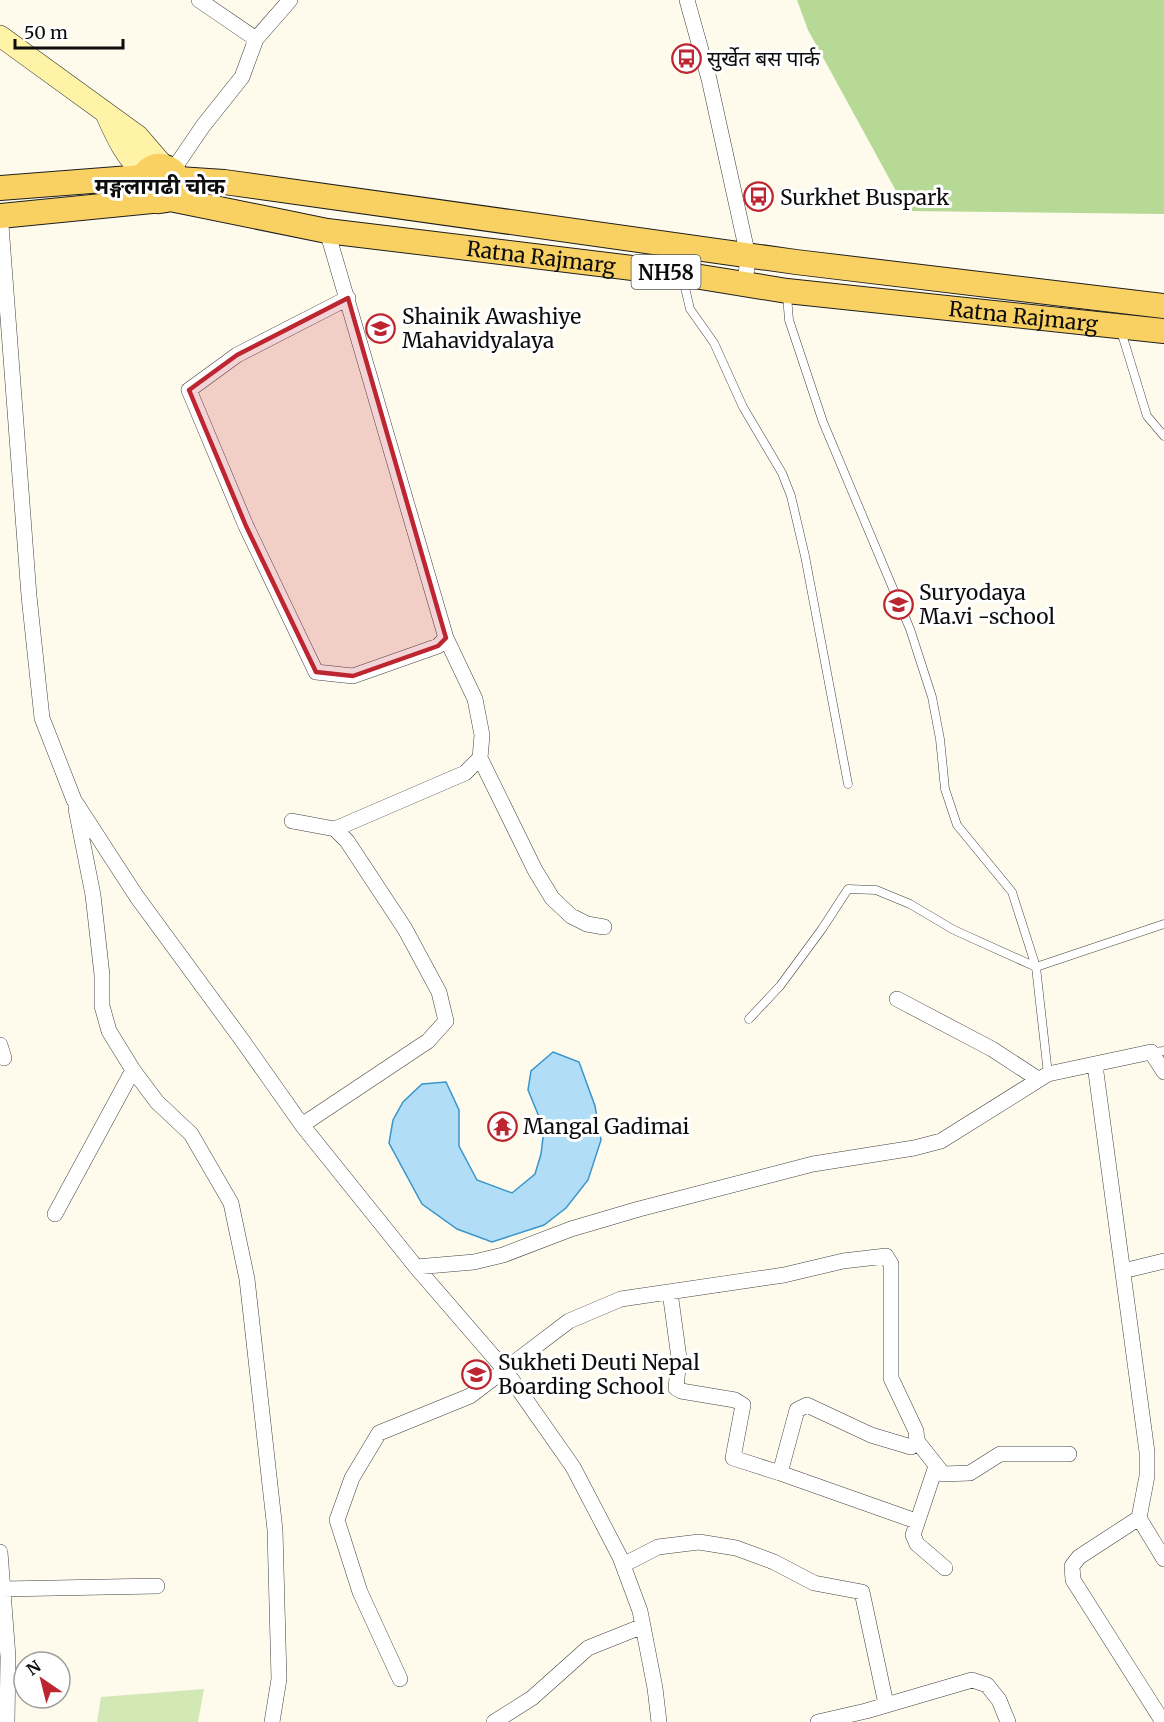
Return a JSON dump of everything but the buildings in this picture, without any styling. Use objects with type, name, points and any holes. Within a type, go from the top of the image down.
[{"type":"main road","points":[[0,36],[104,110],[131,162],[161,181]]},
{"type":"main road","name":"Ratna Rajmarg","points":[[0,188],[161,181],[224,182],[748,256],[1164,306]]},
{"type":"main road","name":"Ratna Rajmarg","points":[[0,215],[161,181],[327,231],[682,274],[787,291],[1164,331]]},
{"type":"street","points":[[200,0],[256,39]]},
{"type":"street","points":[[161,181],[242,77],[256,39],[290,0]]},
{"type":"street","points":[[687,0],[709,79],[748,256],[746,285]]},
{"type":"street","points":[[0,215],[7,391],[42,718],[74,800],[93,895],[102,975],[102,1006],[109,1031],[133,1070],[157,1102],[191,1134],[231,1203],[247,1280],[275,1530],[279,1679],[272,1722]]},
{"type":"street","points":[[327,231],[446,638],[475,699],[482,735],[480,758],[519,838],[552,898],[571,916],[587,924],[604,927]]},
{"type":"street","points":[[348,298],[237,355],[189,390],[246,526],[316,672],[353,676],[438,646],[446,638]]},
{"type":"street","points":[[334,829],[465,773],[480,758]]},
{"type":"street","points":[[74,800],[137,897],[302,1125],[416,1268],[505,1370],[573,1467],[604,1523],[640,1611],[659,1722]]},
{"type":"street","points":[[292,821],[334,829],[347,841],[405,929],[439,992],[446,1022],[428,1041],[302,1125]]},
{"type":"street","points":[[897,999],[1043,1076]]},
{"type":"street","points":[[416,1268],[474,1262],[503,1255],[572,1229],[639,1209],[813,1164],[941,1141],[1043,1076],[1157,1052],[1164,1072]]},
{"type":"street","points":[[1095,1065],[1147,1452],[1148,1476],[1139,1518],[1164,1559]]},
{"type":"street","points":[[55,1214],[133,1070]]},
{"type":"street","points":[[400,1679],[364,1602],[337,1520],[352,1478],[379,1433],[470,1396],[569,1321],[621,1299],[784,1275],[843,1260],[886,1256],[891,1264],[891,1378],[916,1431],[917,1441],[936,1466],[944,1474],[970,1473],[1000,1454],[1069,1454]]},
{"type":"street","points":[[1123,1271],[1164,1261]]},
{"type":"street","points":[[670,1292],[679,1358],[676,1388],[740,1402],[743,1405],[732,1458],[916,1521]]},
{"type":"street","points":[[780,1473],[797,1410],[807,1405],[871,1435],[911,1447],[917,1441]]},
{"type":"street","points":[[936,1466],[913,1535],[917,1545],[945,1568]]},
{"type":"street","points":[[1139,1518],[1079,1557],[1072,1566],[1072,1580],[1163,1722]]},
{"type":"street","points":[[623,1565],[658,1548],[699,1542],[736,1548],[774,1562],[814,1583],[862,1592],[886,1704]]},
{"type":"street","points":[[0,1552],[7,1722]]},
{"type":"street","points":[[3,1589],[156,1586]]},
{"type":"street","points":[[494,1722],[532,1698],[588,1648],[643,1626]]},
{"type":"street","points":[[818,1722],[866,1711],[972,1680],[987,1685],[999,1700],[1008,1722]]},
{"type":"lane","points":[[682,274],[690,309],[714,343],[743,407],[782,473],[791,496],[805,556],[848,784]]},
{"type":"lane","points":[[787,291],[789,320],[823,422],[910,629],[932,697],[940,739],[945,789],[957,825],[1012,892],[1036,967],[1043,1076]]},
{"type":"lane","points":[[1119,327],[1147,416],[1164,436]]},
{"type":"lane","points":[[748,1019],[780,986],[848,889],[876,890],[910,904],[954,930],[1036,967],[1164,924]]},
{"type":"highlighted area","points":[[348,298],[446,638],[438,646],[353,676],[316,672],[246,526],[189,390],[237,355]]},
{"type":"green space","points":[[797,0],[1164,0],[1164,214],[907,211],[808,30]]},
{"type":"green space","points":[[204,1689],[198,1722],[97,1722],[101,1697]]},
{"type":"water","points":[[553,1052],[579,1062],[595,1106],[601,1140],[588,1180],[566,1208],[544,1225],[492,1242],[457,1229],[422,1204],[389,1143],[393,1120],[403,1102],[422,1084],[446,1082],[459,1110],[459,1146],[477,1180],[512,1193],[535,1174],[541,1154],[544,1129],[528,1090],[531,1071]]},
{"type":"place","name":"सुर्खेत बस पार्क","points":[[686,58]]},
{"type":"place","name":"Surkhet Buspark","points":[[759,197]]},
{"type":"place","name":"Shainik Awashiye Mahavidyalaya","points":[[381,328]]},
{"type":"place","name":"Suryodaya Ma.vi -school","points":[[898,604]]},
{"type":"place","name":"Mangal Gadimai","points":[[502,1126]]},
{"type":"place","name":"Sukheti Deuti Nepal Boarding School","points":[[477,1374]]},
{"type":"district","name":"मङ्गलागढी चोक","points":[[160,186]]}]
